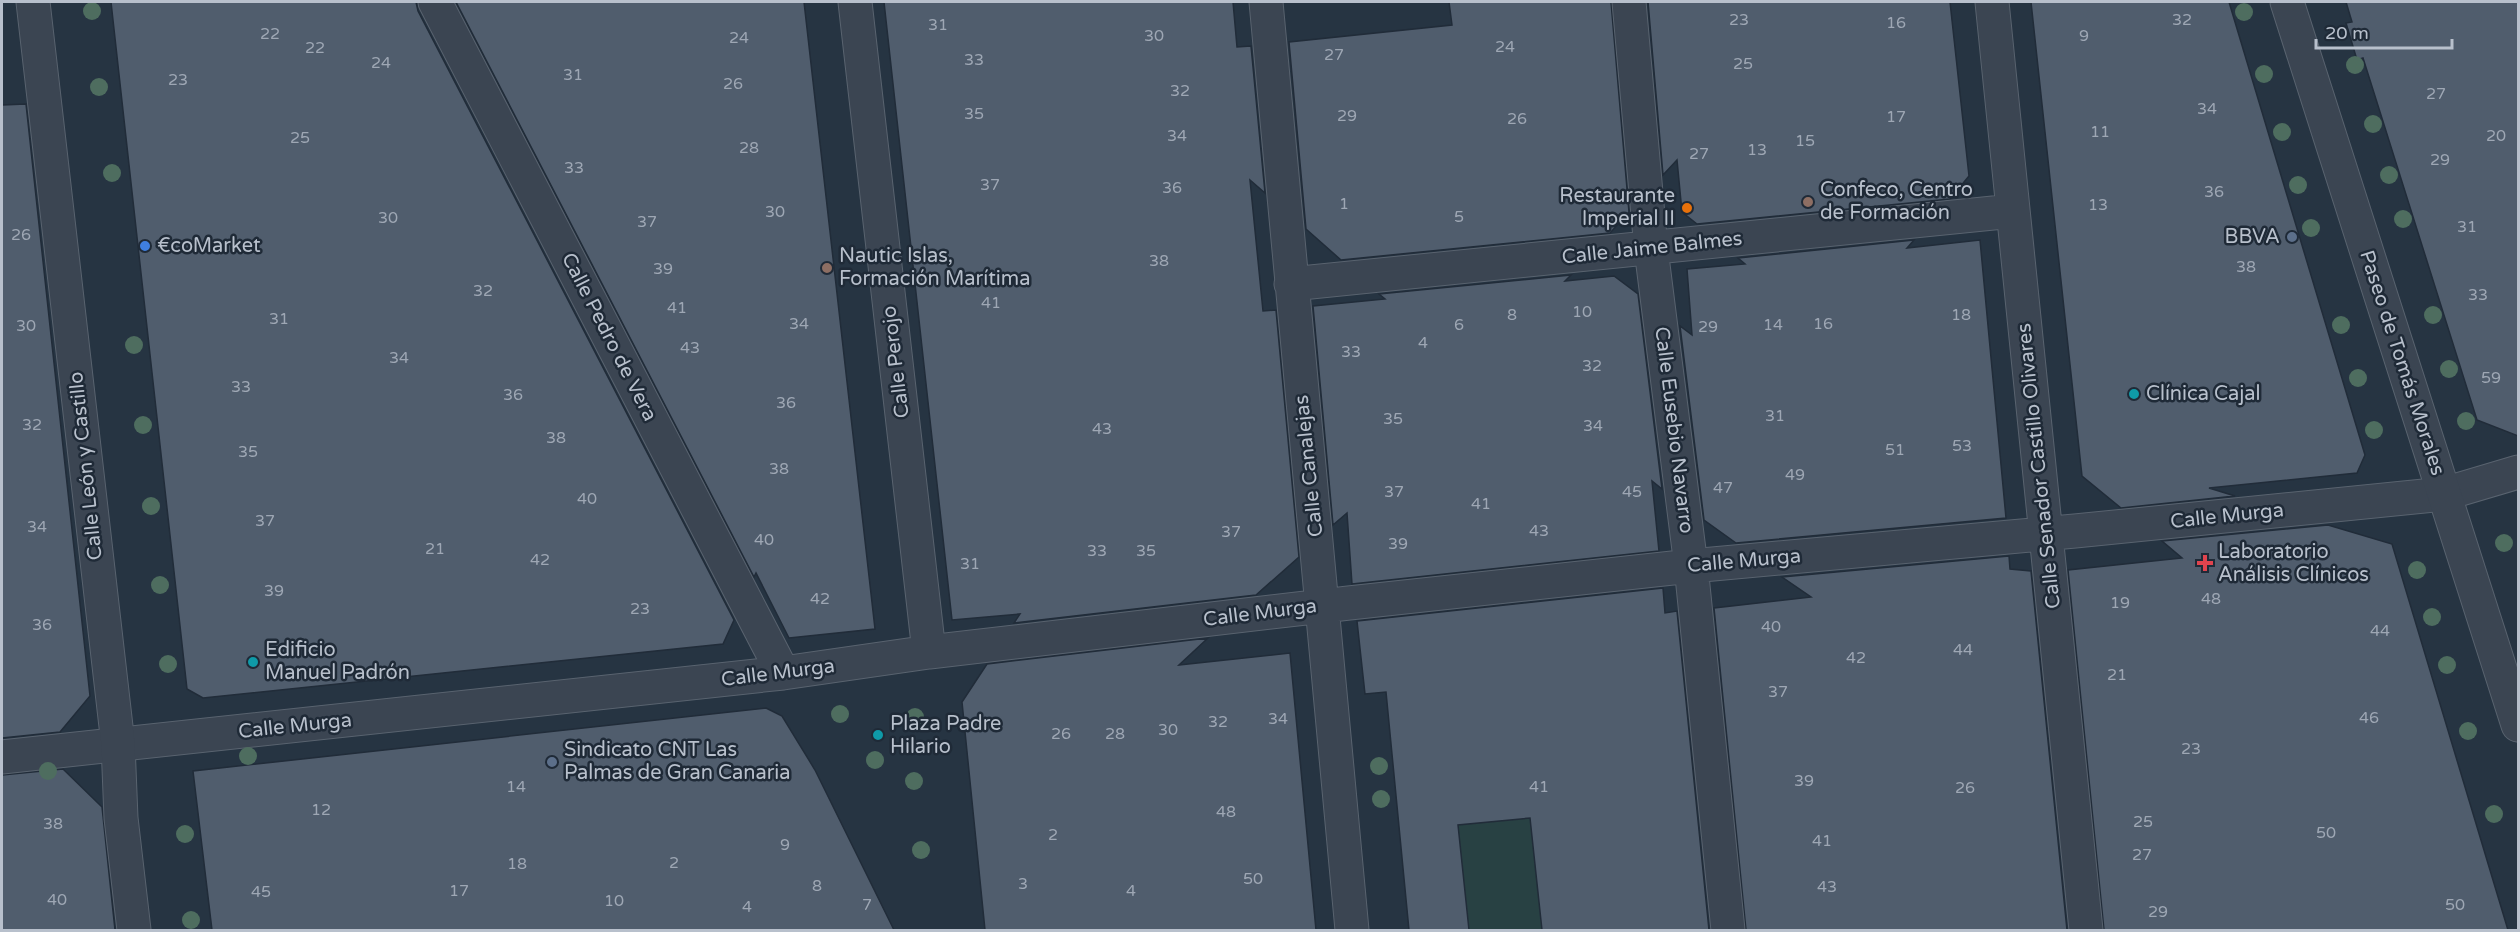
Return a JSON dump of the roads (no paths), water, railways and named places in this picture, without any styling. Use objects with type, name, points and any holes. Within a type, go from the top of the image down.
[{"type":"street","name":"Calle León y Castillo","points":[[33,2],[118,744],[121,818],[134,930]]},
{"type":"street","name":"Calle Pedro de Vera","points":[[435,2],[783,673]]},
{"type":"street","name":"Calle Perojo","points":[[855,2],[929,652]]},
{"type":"street","name":"Calle Canalejas","points":[[1266,2],[1352,930]]},
{"type":"street","name":"Calle Eusebio Navarro","points":[[1629,2],[1651,249],[1691,566],[1728,930]]},
{"type":"street","name":"Calle Senador Castillo Olivares","points":[[1992,2],[2086,930]]},
{"type":"street","name":"Paseo de Tomás Morales","points":[[2287,2],[2518,725]]},
{"type":"street","name":"Calle Jaime Balmes","points":[[1291,284],[2013,212]]},
{"type":"street","name":"Calle Murga","points":[[2,758],[783,673],[929,652],[1691,566],[2046,534],[2444,494],[2518,472]]},
{"type":"place","name":"Confeco, Centro de Formación","points":[[1808,202]]},
{"type":"place","name":"Restaurante Imperial II","points":[[1687,208]]},
{"type":"place","name":"BBVA","points":[[2292,237]]},
{"type":"place","name":"€coMarket","points":[[145,246]]},
{"type":"place","name":"Nautic Islas, Formación Marítima","points":[[827,268]]},
{"type":"place","name":"Clínica Cajal","points":[[2134,394]]},
{"type":"place","name":"Laboratorio Análisis Clínicos","points":[[2205,563]]},
{"type":"place","name":"Edificio Manuel Padrón","points":[[253,662]]},
{"type":"place","name":"Plaza Padre Hilario","points":[[878,735]]},
{"type":"place","name":"Sindicato CNT Las Palmas de Gran Canaria","points":[[552,762]]}]
